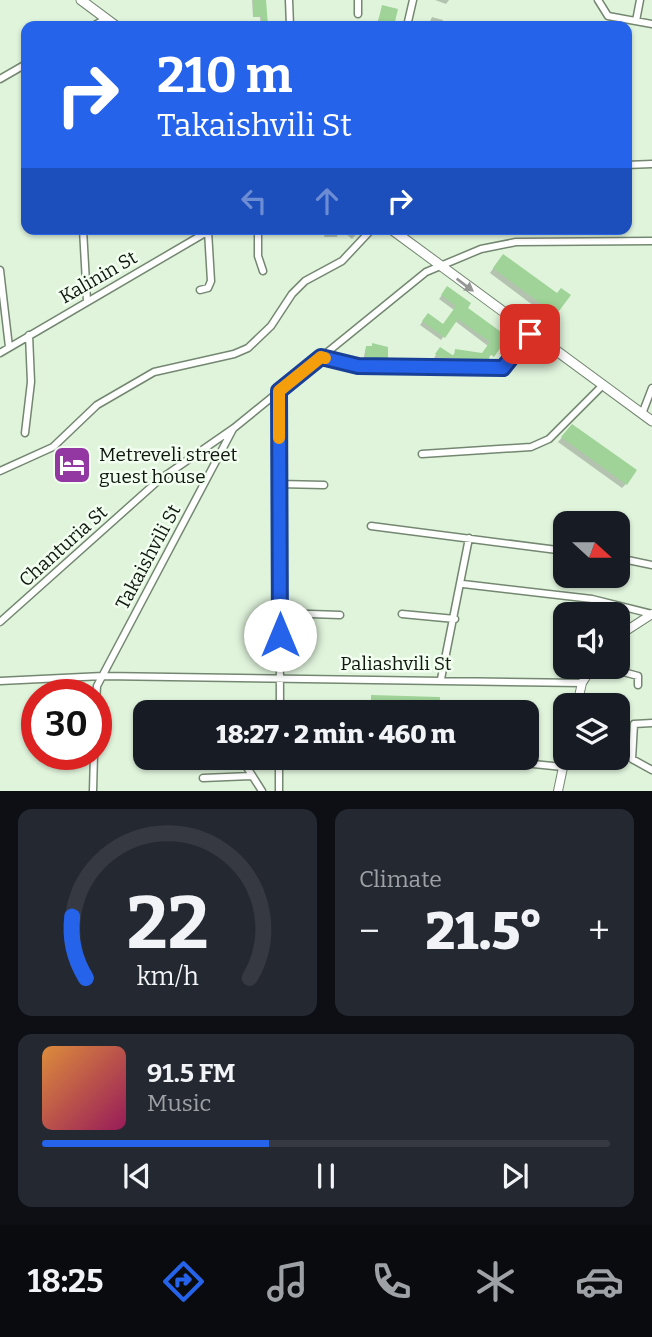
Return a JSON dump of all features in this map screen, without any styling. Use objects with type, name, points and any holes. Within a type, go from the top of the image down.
[{"type":"main road","points":[[81,0],[109,21]]},
{"type":"main road","points":[[399,235],[530,334],[652,421]]},
{"type":"street","points":[[289,0],[290,21]]},
{"type":"street","points":[[358,0],[358,14]]},
{"type":"street","points":[[408,21],[413,0]]},
{"type":"street","points":[[598,0],[608,16],[607,21]]},
{"type":"street","points":[[636,21],[640,0]]},
{"type":"street","points":[[608,16],[652,23]]},
{"type":"street","points":[[102,21],[106,19]]},
{"type":"street","points":[[0,79],[21,68]]},
{"type":"street","points":[[632,165],[652,164]]},
{"type":"street","points":[[83,235],[87,301]]},
{"type":"street","name":"Kalinin St","points":[[0,353],[201,235]]},
{"type":"street","points":[[200,290],[208,288],[211,281],[210,235]]},
{"type":"street","points":[[258,235],[258,256],[263,271]]},
{"type":"street","points":[[0,471],[53,447],[97,405],[141,378],[154,372],[234,354],[248,348],[271,326],[292,294],[305,281],[342,261],[366,235]]},
{"type":"street","points":[[280,700],[279,391],[426,272],[439,265],[481,249],[516,242],[652,241]]},
{"type":"street","points":[[0,270],[9,348]]},
{"type":"street","points":[[321,357],[358,366],[498,369],[509,361],[530,334]]},
{"type":"street","points":[[25,433],[31,382],[29,335]]},
{"type":"street","points":[[422,454],[531,447],[549,439],[603,386]]},
{"type":"street","points":[[642,414],[652,388]]},
{"type":"street","name":"Chanturia St","points":[[0,622],[159,480],[234,428],[279,391]]},
{"type":"street","name":"Takaishvili St","points":[[101,679],[234,428]]},
{"type":"street","points":[[279,484],[324,485]]},
{"type":"street","points":[[372,526],[553,549]]},
{"type":"street","points":[[441,679],[463,584],[469,538]]},
{"type":"street","points":[[630,560],[652,565]]},
{"type":"street","points":[[463,584],[592,599],[652,614]]},
{"type":"street","points":[[280,613],[340,615]]},
{"type":"street","points":[[402,614],[455,619]]},
{"type":"street","points":[[630,628],[652,614]]},
{"type":"street","points":[[630,673],[638,676],[638,685]]},
{"type":"street","name":"Paliashvili St","points":[[0,681],[103,676],[582,683]]},
{"type":"street","points":[[580,693],[584,679]]},
{"type":"street","points":[[652,723],[634,724],[632,759],[652,770]]},
{"type":"street","points":[[93,791],[94,770]]},
{"type":"street","points":[[248,770],[262,791]]},
{"type":"street","points":[[279,770],[279,791]]},
{"type":"street","points":[[558,791],[562,770]]},
{"type":"street","points":[[203,778],[251,776]]},
{"type":"building","points":[[253,0],[266,0],[268,21],[262,21],[261,16],[254,17]]},
{"type":"building","points":[[382,5],[398,9],[395,21],[378,21]]},
{"type":"building","points":[[503,254],[557,293],[561,288],[571,295],[556,315],[493,268]]},
{"type":"building","points":[[447,286],[471,303],[468,308],[508,337],[494,357],[490,354],[488,363],[446,357],[444,360],[435,354],[440,347],[454,356],[455,349],[482,353],[490,342],[458,319],[445,338],[422,321],[428,313],[443,324],[456,306],[441,295]]},
{"type":"building","points":[[372,343],[388,347],[388,359],[365,359],[366,346],[372,346]]},
{"type":"building","points":[[572,424],[637,470],[627,485],[561,437]]},
{"type":"building","points":[[371,695],[440,697],[440,700],[371,700]]},
{"type":"slow traffic","points":[[279,438],[279,391],[321,357],[325,358]]},
{"type":"place","name":"Metreveli street guest house","points":[[72,465]]},
{"type":"route","points":[[280,635],[279,391],[321,357],[358,366],[503,368],[530,334]]}]
